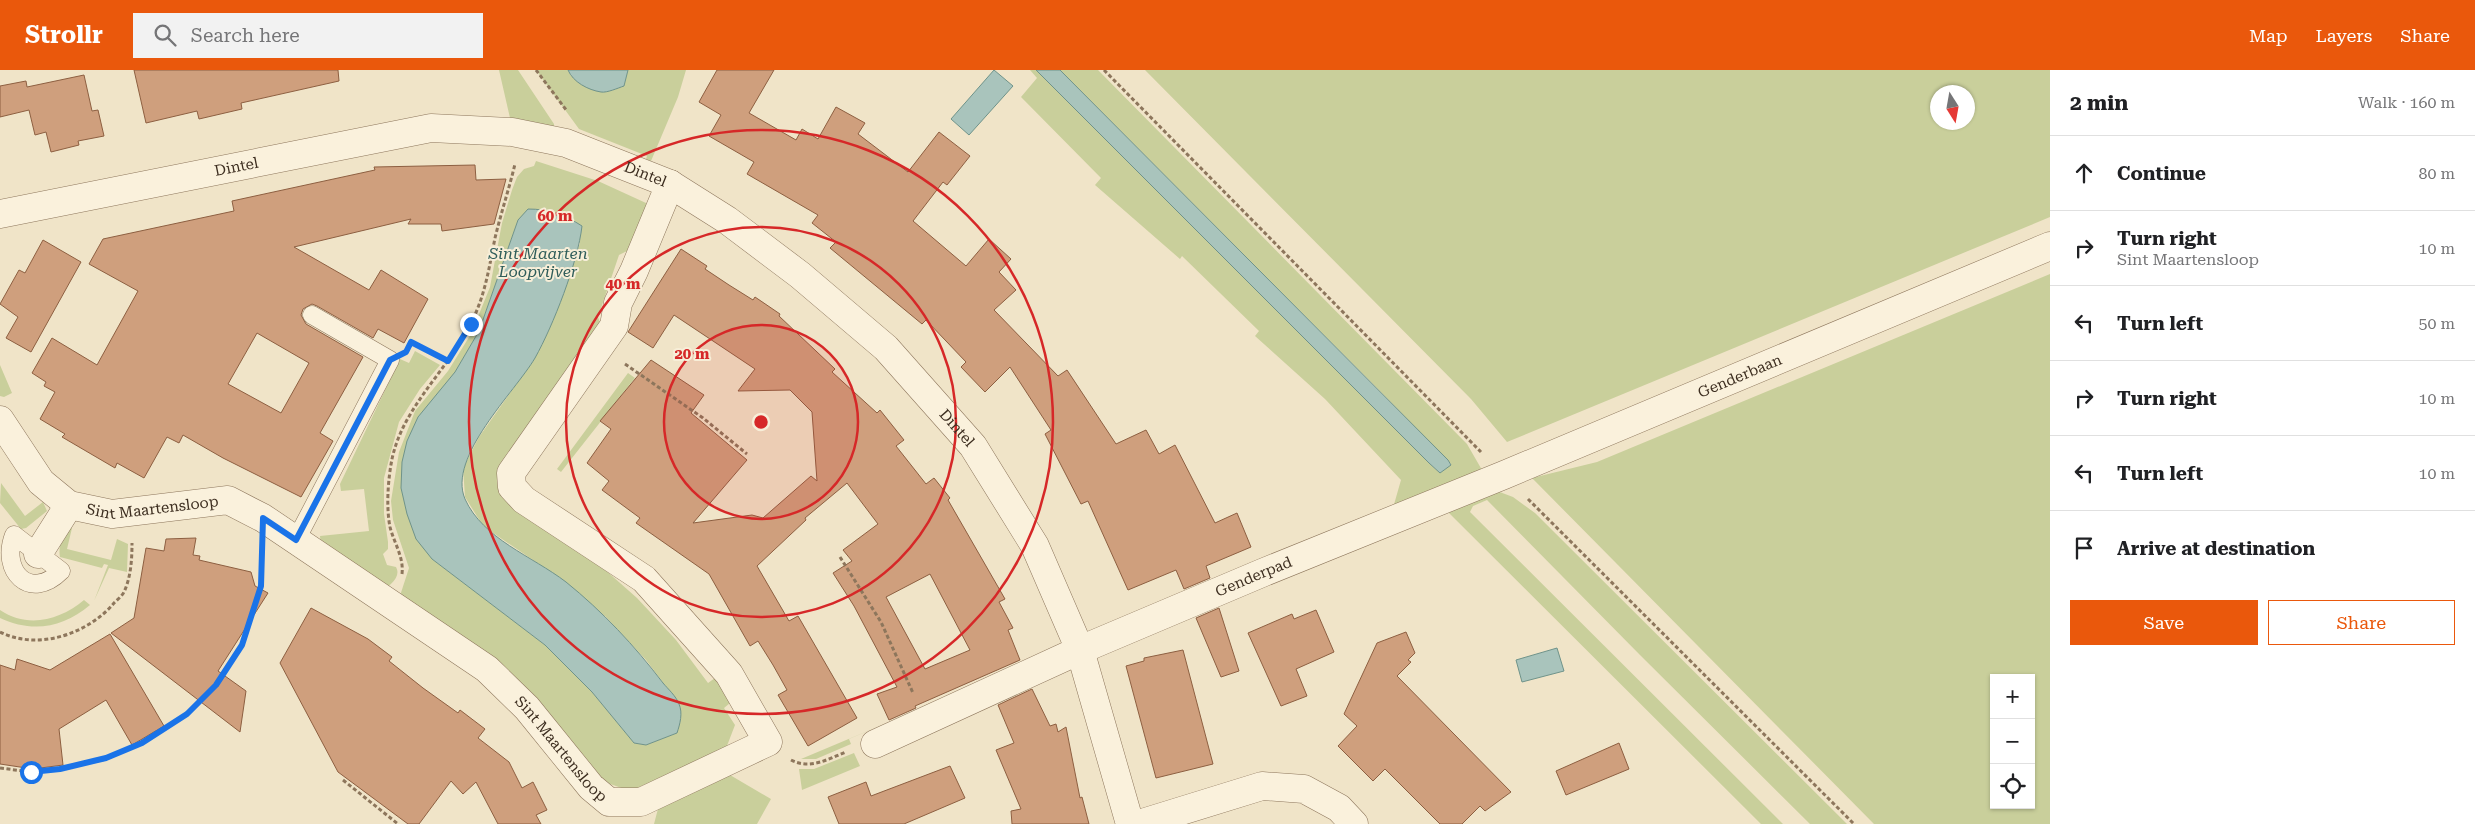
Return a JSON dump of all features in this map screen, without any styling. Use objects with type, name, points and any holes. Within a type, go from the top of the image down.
[{"type":"street","name":"Dintel","points":[[0,214],[431,128],[523,135],[566,144],[670,184],[727,220],[800,275],[886,348],[967,439],[1034,546],[1080,650],[1130,824]]},
{"type":"street","points":[[670,184],[634,271],[618,303],[614,326],[601,347],[518,460],[511,473],[512,487],[524,500],[644,579],[729,674],[768,742]]},
{"type":"street","name":"Genderbaan","points":[[1429,505],[2050,246]]},
{"type":"street","name":"Sint Maartensloop","points":[[0,420],[42,482],[69,504],[112,514],[228,500],[263,518],[487,669],[526,708],[591,788],[609,802],[641,802],[768,742]]},
{"type":"street","points":[[38,554],[69,504]]},
{"type":"street","name":"Genderpad","points":[[1080,650],[1429,505]]},
{"type":"street","points":[[875,744],[1080,650]]},
{"type":"street","points":[[1139,824],[1262,786],[1304,789],[1339,808],[1354,824]]},
{"type":"lane","points":[[296,540],[390,360],[312,315]]},
{"type":"lane","points":[[14,534],[61,571],[52,580],[39,585],[26,584],[15,577],[8,567],[3,550],[14,534]]},
{"type":"path","points":[[536,70],[569,115],[566,144]]},
{"type":"path","points":[[1104,70],[1504,475],[1854,824]]},
{"type":"path","points":[[387,601],[402,576],[403,567],[390,526],[389,487],[392,458],[402,428],[424,392],[448,361],[471,324],[489,277],[496,237],[523,135]]},
{"type":"path","points":[[390,360],[406,352],[411,342],[448,361]]},
{"type":"path","points":[[601,347],[703,418],[747,454]]},
{"type":"path","points":[[0,632],[40,640],[76,632],[104,615],[124,592],[132,561],[130,512]]},
{"type":"path","points":[[0,768],[31,772],[60,769],[106,758],[142,743],[187,714],[216,685],[242,645],[261,586],[263,518]]},
{"type":"path","points":[[840,557],[881,622],[925,721]]},
{"type":"path","points":[[768,742],[782,756],[799,765],[818,764],[862,745],[875,744]]},
{"type":"path","points":[[343,780],[398,824]]},
{"type":"green space","points":[[499,70],[518,70],[554,124],[554,128],[510,118]]},
{"type":"green space","points":[[536,70],[568,70],[571,76],[624,86],[628,70],[686,70],[678,97],[651,161],[646,159],[647,156],[579,129]]},
{"type":"green space","points":[[1030,70],[1036,70],[1429,463],[1440,473],[1451,464],[1060,70],[1098,70],[1467,444],[1482,470],[1393,508],[1401,480],[1325,399],[1255,336],[1259,331],[1182,256],[1180,259],[1095,185],[1101,178],[1021,97],[1037,78]]},
{"type":"green space","points":[[1145,70],[2050,70],[2050,217],[1507,442],[1471,399]]},
{"type":"green space","points":[[536,161],[598,181],[646,203],[648,209],[637,246],[619,255],[598,317],[601,325],[500,468],[594,560],[637,598],[676,640],[708,683],[715,678],[719,679],[730,703],[724,708],[735,725],[725,751],[630,791],[599,780],[397,605],[409,568],[393,520],[391,501],[399,452],[415,411],[448,371],[471,334],[490,287],[502,223],[512,190],[517,177],[524,169],[534,166]],"holes":[[[518,220],[580,243],[549,330],[534,359],[479,437],[463,468],[465,497],[483,526],[565,582],[606,617],[646,660],[679,704],[677,733],[646,745],[634,743],[592,692],[545,645],[432,559],[455,372],[479,331]]]},
{"type":"green space","points":[[2050,274],[2050,824],[1874,824],[1532,478],[1597,462]]},
{"type":"green space","points":[[415,351],[440,365],[420,389],[399,422],[384,478],[384,514],[388,549],[383,554],[387,565],[396,567],[397,575],[393,582],[381,593],[321,547],[320,536],[369,531],[364,489],[341,491],[340,484],[400,359],[409,363]]},
{"type":"green space","points":[[0,365],[12,393],[4,397],[0,396]]},
{"type":"green space","points":[[628,373],[635,378],[561,472],[557,469]]},
{"type":"green space","points":[[1,483],[25,516],[43,502],[47,511],[26,528],[21,529],[0,503]]},
{"type":"green space","points":[[1497,491],[1513,497],[1535,513],[1847,824],[1810,824],[1487,500],[1473,506],[1470,512],[1783,824],[1761,824],[1448,512]]},
{"type":"green space","points":[[68,527],[72,528],[67,549],[111,560],[117,539],[128,544],[127,572],[109,568],[94,601],[108,565],[104,564],[102,568],[60,557],[61,541]]},
{"type":"green space","points":[[84,600],[90,605],[80,613],[69,619],[47,626],[24,626],[0,618],[0,610],[22,619],[44,620],[65,613]]},
{"type":"green space","points":[[889,722],[849,739],[851,744],[816,759],[801,759]]},
{"type":"green space","points":[[854,753],[860,766],[802,790],[799,769],[814,769]]},
{"type":"green space","points":[[730,775],[771,799],[757,824],[654,824],[659,805]]},
{"type":"water","points":[[568,70],[628,70],[624,86],[603,92],[582,85],[573,78]]},
{"type":"water","points":[[994,70],[1013,86],[969,135],[951,119]]},
{"type":"water","points":[[1036,70],[1060,70],[1451,465],[1440,473],[1429,463]]},
{"type":"water","name":"Sint Maarten Loopvijver","points":[[528,209],[556,213],[582,226],[580,241],[564,294],[542,345],[526,372],[499,406],[474,445],[466,464],[462,482],[465,499],[473,513],[496,536],[566,582],[605,617],[674,695],[681,711],[677,733],[646,745],[634,743],[592,692],[545,645],[432,559],[416,539],[407,514],[401,488],[402,462],[407,441],[418,417],[455,372],[479,331],[518,220]]},
{"type":"water","points":[[1557,648],[1564,671],[1522,682],[1516,660]]},
{"type":"building","points":[[134,70],[338,70],[339,81],[241,103],[242,109],[199,119],[197,111],[146,123]]},
{"type":"building","points":[[717,70],[774,70],[749,113],[796,140],[802,129],[818,139],[836,107],[865,123],[858,134],[908,172],[939,132],[970,156],[947,185],[943,182],[913,221],[966,266],[989,239],[1011,259],[999,272],[1016,290],[994,310],[1058,376],[1067,370],[1116,444],[1146,430],[1159,454],[1175,445],[1215,523],[1237,513],[1251,547],[1206,566],[1210,578],[1184,589],[1176,570],[1128,590],[1088,501],[1081,504],[1045,434],[1051,430],[1010,367],[985,392],[961,367],[966,362],[926,320],[922,324],[830,248],[836,242],[812,223],[818,215],[747,174],[754,162],[709,136],[721,115],[699,102]]},
{"type":"building","points":[[84,75],[92,111],[98,110],[104,136],[78,141],[79,145],[51,152],[46,132],[35,135],[29,110],[0,117],[0,86],[26,81],[27,87]]},
{"type":"building","points":[[475,165],[476,180],[506,179],[494,224],[442,231],[441,224],[408,224],[411,219],[294,247],[369,290],[381,270],[428,299],[404,343],[378,329],[373,338],[312,304],[303,309],[301,315],[306,324],[363,357],[320,433],[333,441],[301,497],[223,458],[183,435],[179,443],[167,437],[144,478],[117,463],[115,468],[62,437],[65,434],[40,419],[55,392],[44,386],[46,382],[32,373],[52,338],[97,365],[138,291],[89,264],[103,239],[234,211],[232,201],[375,170],[374,167]],"holes":[[[257,333],[309,363],[281,413],[228,384]]]},
{"type":"building","points":[[43,240],[81,262],[31,352],[6,338],[18,317],[0,304],[19,270],[25,273]]},
{"type":"building","points":[[681,249],[707,266],[705,269],[729,285],[753,300],[755,297],[780,314],[779,316],[835,369],[832,372],[877,413],[880,410],[904,440],[896,446],[926,484],[934,478],[950,498],[948,500],[1005,599],[999,602],[1013,628],[1008,630],[1020,660],[915,706],[916,708],[889,720],[877,694],[897,687],[854,606],[833,573],[852,561],[843,550],[878,524],[847,483],[805,518],[806,520],[757,566],[789,621],[798,616],[857,718],[808,746],[778,695],[787,690],[773,665],[758,641],[750,646],[709,574],[636,523],[640,518],[602,490],[609,481],[587,463],[611,429],[600,421],[651,360],[704,395],[691,413],[747,460],[693,523],[752,515],[763,518],[811,476],[817,481],[812,412],[790,390],[738,391],[755,369],[674,315],[653,348],[628,332]],"holes":[[[930,574],[970,650],[925,669],[886,597]]]},
{"type":"building","points":[[196,538],[193,555],[200,556],[199,560],[251,572],[255,586],[268,593],[218,671],[246,691],[240,732],[111,633],[134,618],[146,548],[164,551],[166,539]]},
{"type":"building","points":[[311,608],[368,639],[392,657],[389,661],[423,688],[458,713],[460,710],[485,729],[478,738],[509,762],[522,788],[533,782],[547,810],[536,815],[541,824],[498,824],[476,782],[463,794],[451,781],[419,824],[408,824],[338,772],[280,663]]},
{"type":"building","points":[[1219,608],[1239,671],[1221,677],[1196,618]]},
{"type":"building","points":[[1316,610],[1334,652],[1296,669],[1307,696],[1281,706],[1248,633],[1292,614],[1294,619]]},
{"type":"building","points":[[1406,632],[1415,653],[1408,660],[1411,662],[1397,676],[1511,792],[1485,811],[1480,806],[1462,824],[1440,824],[1385,769],[1373,781],[1338,746],[1357,726],[1344,714],[1377,643]]},
{"type":"building","points":[[110,634],[164,726],[132,745],[106,700],[59,729],[63,765],[33,769],[0,764],[0,665],[15,670],[17,659],[50,670]]},
{"type":"building","points":[[1183,650],[1213,764],[1156,778],[1126,666],[1144,661],[1144,658]]},
{"type":"building","points":[[1032,689],[1050,726],[1056,724],[1058,732],[1066,727],[1080,798],[1082,797],[1089,824],[1012,824],[1011,811],[1021,809],[996,750],[1014,743],[998,705]]},
{"type":"building","points":[[1619,743],[1629,769],[1566,795],[1556,771]]},
{"type":"building","points":[[950,766],[965,798],[904,824],[839,824],[828,797],[866,782],[871,796]]},
{"type":"route","points":[[31,772],[60,769],[106,758],[142,743],[187,714],[216,685],[242,645],[261,586],[263,518],[296,540],[390,360],[406,352],[411,342],[448,361],[471,324]]}]
